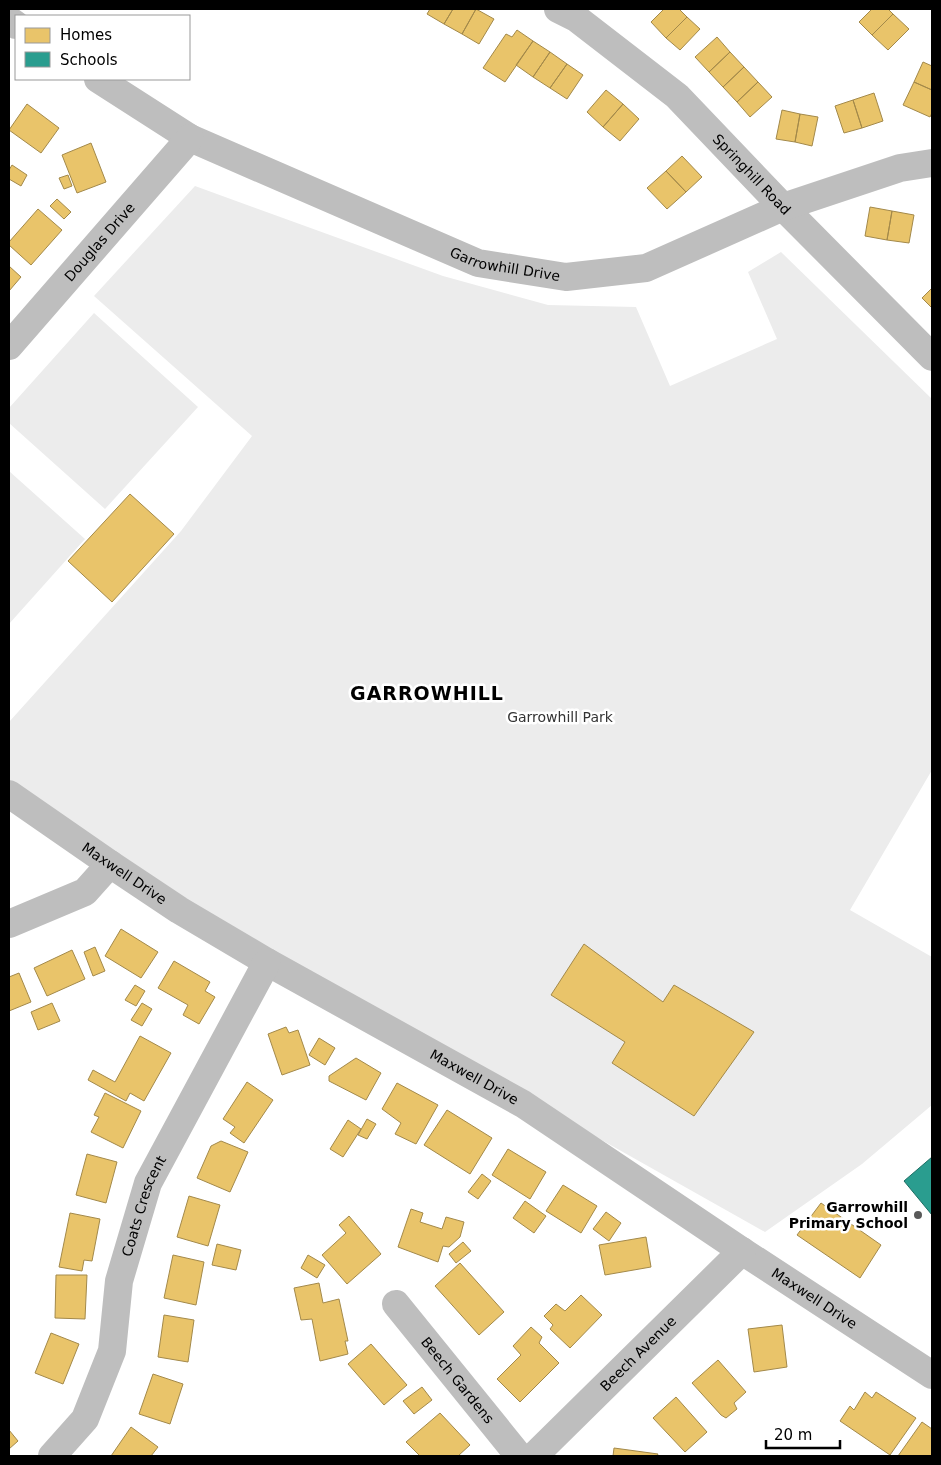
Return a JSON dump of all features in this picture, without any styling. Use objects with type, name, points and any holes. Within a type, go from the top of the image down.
[{"type":"street","name":"Springhill Road","points":[[558,9],[576,18],[677,96],[783,207],[932,357]]},
{"type":"street","name":"Garrowhill Drive","points":[[100,80],[190,138],[478,263],[566,278],[646,268],[783,207],[900,168],[932,163]]},
{"type":"street","name":"Douglas Drive","points":[[9,346],[190,138]]},
{"type":"street","name":"Maxwell Drive","points":[[9,794],[179,910],[267,962],[523,1104],[742,1251],[932,1375]]},
{"type":"street","points":[[9,924],[85,892],[110,864]]},
{"type":"street","name":"Coats Crescent","points":[[52,1456],[85,1419],[112,1351],[119,1281],[148,1183],[267,962]]},
{"type":"street","name":"Beech Avenue","points":[[534,1456],[742,1251]]},
{"type":"street","name":"Beech Gardens","points":[[396,1304],[519,1456]]},
{"type":"green space","name":"Garrowhill Park","points":[[195,186],[443,276],[548,305],[636,307],[670,386],[777,339],[748,272],[781,252],[932,399],[932,770],[850,910],[932,957],[932,1105],[862,1164],[765,1232],[277,957],[9,785],[9,722],[181,531],[252,436],[94,296]]},
{"type":"green space","points":[[94,313],[198,407],[105,509],[9,423],[9,408]]},
{"type":"green space","points":[[9,471],[85,539],[9,624]]},
{"type":"building: Homes","points":[[430,9],[453,9],[444,24],[427,14]]},
{"type":"building: Homes","points":[[453,9],[476,9],[462,34],[444,24]]},
{"type":"building: Homes","points":[[476,9],[494,19],[479,44],[462,34]]},
{"type":"building: Homes","points":[[664,9],[679,9],[687,17],[666,38],[651,22]]},
{"type":"building: Homes","points":[[872,9],[888,9],[893,14],[872,35],[859,22]]},
{"type":"building: Homes","points":[[893,14],[909,29],[888,50],[872,35]]},
{"type":"building: Homes","points":[[687,17],[700,29],[680,50],[666,38]]},
{"type":"building: Homes","points":[[517,30],[533,41],[505,82],[483,68],[506,34],[512,37]]},
{"type":"building: Homes","points":[[717,37],[730,52],[709,72],[695,57]]},
{"type":"building: Homes","points":[[533,41],[550,52],[533,77],[516,65]]},
{"type":"building: Homes","points":[[550,52],[567,64],[550,88],[533,77]]},
{"type":"building: Homes","points":[[730,52],[744,67],[723,87],[709,72]]},
{"type":"building: Homes","points":[[923,62],[932,66],[932,90],[914,82]]},
{"type":"building: Homes","points":[[567,64],[583,75],[567,99],[550,88]]},
{"type":"building: Homes","points":[[744,67],[758,82],[737,102],[723,87]]},
{"type":"building: Homes","points":[[758,82],[772,97],[750,117],[737,102]]},
{"type":"building: Homes","points":[[914,82],[932,90],[932,113],[930,117],[903,105]]},
{"type":"building: Homes","points":[[606,90],[623,104],[603,127],[587,112]]},
{"type":"building: Homes","points":[[874,93],[883,121],[862,128],[853,100]]},
{"type":"building: Homes","points":[[853,100],[862,128],[844,133],[835,106]]},
{"type":"building: Homes","points":[[27,104],[59,128],[41,153],[9,130]]},
{"type":"building: Homes","points":[[623,104],[639,119],[620,141],[603,127]]},
{"type":"building: Homes","points":[[782,110],[800,114],[795,142],[776,139]]},
{"type":"building: Homes","points":[[800,114],[818,117],[812,146],[795,142]]},
{"type":"building: Homes","points":[[91,143],[106,182],[77,193],[62,155]]},
{"type":"building: Homes","points":[[682,156],[702,177],[686,192],[666,171]]},
{"type":"building: Homes","points":[[12,165],[27,175],[21,186],[9,179],[9,170]]},
{"type":"building: Homes","points":[[666,171],[686,192],[667,209],[647,188]]},
{"type":"building: Homes","points":[[68,175],[72,186],[64,189],[59,178]]},
{"type":"building: Homes","points":[[57,199],[71,212],[64,219],[50,206]]},
{"type":"building: Homes","points":[[870,207],[892,211],[887,240],[865,236]]},
{"type":"building: Homes","points":[[38,209],[62,230],[31,265],[9,245],[9,242]]},
{"type":"building: Homes","points":[[892,211],[914,215],[909,243],[887,240]]},
{"type":"building: Homes","points":[[9,266],[21,277],[9,291]]},
{"type":"building: Homes","points":[[932,288],[932,308],[922,298]]},
{"type":"building: Homes","points":[[130,494],[174,534],[112,602],[68,561]]},
{"type":"building: Homes","points":[[121,929],[158,952],[141,978],[105,956]]},
{"type":"building: Homes","points":[[584,944],[663,1002],[674,985],[754,1032],[694,1116],[612,1063],[625,1042],[551,995]]},
{"type":"building: Homes","points":[[95,947],[105,971],[93,976],[84,952]]},
{"type":"building: Homes","points":[[72,950],[85,979],[47,996],[34,968]]},
{"type":"building: Homes","points":[[174,961],[210,982],[205,991],[215,997],[199,1024],[183,1015],[188,1005],[158,988]]},
{"type":"building: Homes","points":[[19,973],[31,1002],[9,1011],[9,977]]},
{"type":"building: Homes","points":[[135,985],[145,991],[136,1006],[125,1000]]},
{"type":"building: Homes","points":[[52,1003],[60,1021],[38,1030],[31,1012]]},
{"type":"building: Homes","points":[[142,1003],[152,1009],[142,1026],[131,1020]]},
{"type":"building: Homes","points":[[286,1027],[289,1033],[298,1030],[310,1065],[282,1075],[268,1034]]},
{"type":"building: Homes","points":[[140,1036],[171,1053],[144,1101],[130,1093],[126,1101],[88,1080],[93,1070],[115,1082]]},
{"type":"building: Homes","points":[[319,1038],[335,1048],[325,1065],[309,1055]]},
{"type":"building: Homes","points":[[356,1058],[381,1073],[366,1100],[329,1081],[329,1076]]},
{"type":"building: Homes","points":[[247,1082],[273,1100],[244,1143],[230,1133],[235,1127],[223,1119]]},
{"type":"building: Homes","points":[[397,1083],[438,1105],[416,1144],[395,1134],[401,1123],[382,1109]]},
{"type":"building: Homes","points":[[105,1093],[141,1111],[123,1148],[91,1132],[99,1117],[94,1115]]},
{"type":"building: Homes","points":[[447,1110],[492,1138],[470,1174],[424,1145]]},
{"type":"building: Homes","points":[[367,1119],[376,1124],[367,1139],[358,1135]]},
{"type":"building: Homes","points":[[348,1120],[361,1129],[343,1157],[330,1149]]},
{"type":"building: Homes","points":[[221,1141],[248,1152],[230,1192],[197,1178],[211,1146]]},
{"type":"building: Homes","points":[[508,1149],[546,1172],[530,1199],[492,1175]]},
{"type":"building: Homes","points":[[87,1154],[117,1162],[106,1203],[76,1195]]},
{"type":"building: Homes","points":[[482,1174],[491,1181],[478,1199],[468,1192]]},
{"type":"building: Homes","points":[[563,1185],[597,1206],[581,1233],[546,1211]]},
{"type":"building: Homes","points":[[189,1196],[220,1205],[208,1246],[177,1237]]},
{"type":"building: Homes","points":[[525,1201],[546,1216],[534,1233],[513,1218]]},
{"type":"building: Homes","points":[[821,1203],[881,1245],[860,1278],[797,1235]]},
{"type":"building: Homes","points":[[411,1209],[423,1213],[420,1222],[442,1229],[446,1217],[464,1222],[460,1237],[449,1247],[443,1246],[438,1262],[398,1247]]},
{"type":"building: Homes","points":[[606,1212],[621,1223],[609,1241],[593,1229]]},
{"type":"building: Homes","points":[[70,1213],[100,1219],[92,1261],[84,1260],[82,1271],[59,1267]]},
{"type":"building: Homes","points":[[349,1216],[381,1254],[347,1284],[322,1255],[346,1233],[339,1225]]},
{"type":"building: Homes","points":[[646,1237],[651,1267],[605,1275],[599,1245]]},
{"type":"building: Homes","points":[[463,1242],[471,1251],[456,1263],[449,1254]]},
{"type":"building: Homes","points":[[217,1244],[241,1250],[236,1270],[212,1265]]},
{"type":"building: Homes","points":[[173,1255],[204,1262],[196,1305],[164,1298]]},
{"type":"building: Homes","points":[[308,1255],[325,1265],[317,1278],[301,1268]]},
{"type":"building: Homes","points":[[460,1263],[504,1312],[479,1335],[435,1286]]},
{"type":"building: Homes","points":[[56,1275],[87,1275],[85,1319],[55,1318]]},
{"type":"building: Homes","points":[[319,1283],[323,1303],[339,1299],[348,1341],[345,1341],[348,1354],[320,1361],[312,1319],[301,1320],[294,1288]]},
{"type":"building: Homes","points":[[581,1295],[602,1315],[570,1348],[550,1329],[553,1325],[544,1316],[556,1304],[565,1311]]},
{"type":"building: Homes","points":[[164,1315],[194,1320],[188,1362],[158,1357]]},
{"type":"building: Homes","points":[[782,1325],[787,1367],[754,1372],[748,1329]]},
{"type":"building: Homes","points":[[531,1327],[542,1337],[539,1343],[559,1363],[520,1402],[497,1379],[521,1355],[513,1346]]},
{"type":"building: Homes","points":[[51,1333],[79,1344],[63,1384],[35,1373]]},
{"type":"building: Homes","points":[[371,1344],[407,1385],[384,1405],[348,1364]]},
{"type":"building: Homes","points":[[718,1360],[746,1392],[734,1403],[737,1409],[726,1418],[692,1383]]},
{"type":"building: Homes","points":[[153,1374],[183,1384],[170,1424],[139,1414]]},
{"type":"building: Homes","points":[[422,1387],[432,1400],[414,1414],[403,1401]]},
{"type":"building: Homes","points":[[865,1392],[872,1398],[876,1392],[916,1418],[890,1455],[840,1421],[850,1406],[854,1410]]},
{"type":"building: Homes","points":[[676,1397],[707,1432],[685,1452],[653,1418]]},
{"type":"building: Homes","points":[[440,1413],[470,1445],[458,1456],[420,1456],[406,1442]]},
{"type":"building: Homes","points":[[922,1422],[932,1429],[932,1456],[898,1456]]},
{"type":"building: Homes","points":[[131,1427],[158,1447],[151,1456],[111,1456]]},
{"type":"building: Homes","points":[[9,1430],[18,1441],[9,1449]]},
{"type":"building: Homes","points":[[614,1448],[658,1454],[657,1456],[613,1456]]},
{"type":"building: Schools","name":"Garrowhill Primary School","points":[[932,1157],[932,1215],[904,1181]]},
{"type":"place","name":"Garrowhill Primary School","points":[[918,1215]]},
{"type":"district","name":"GARROWHILL","points":[[427,693]]}]
